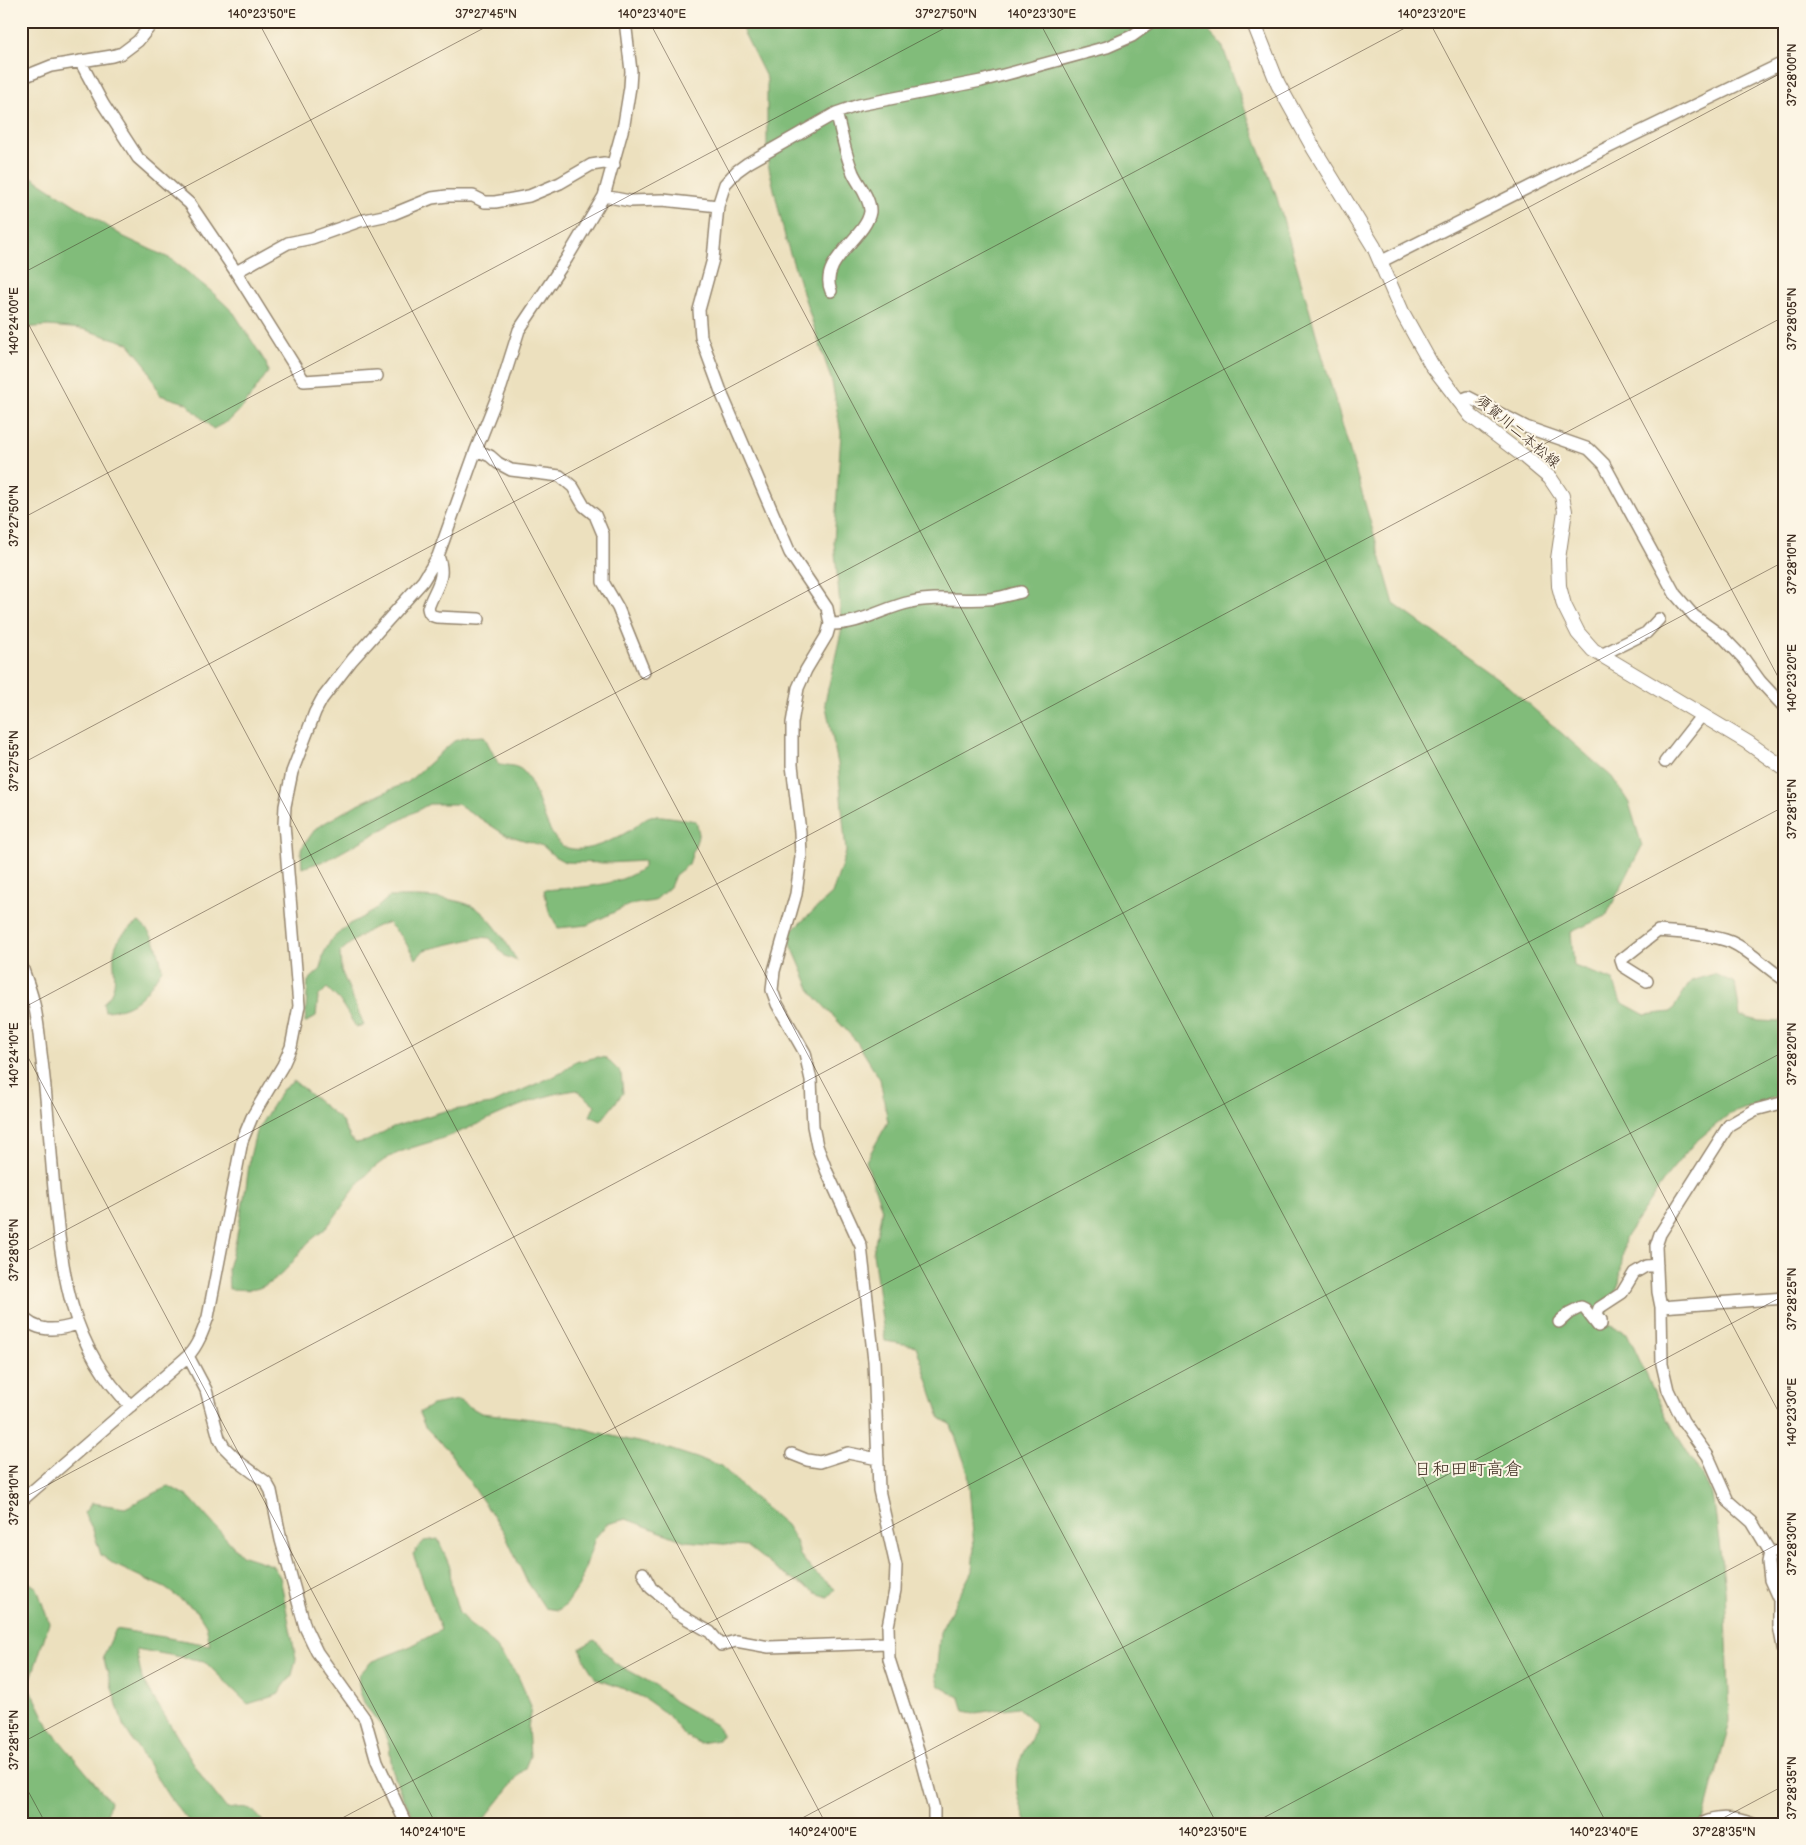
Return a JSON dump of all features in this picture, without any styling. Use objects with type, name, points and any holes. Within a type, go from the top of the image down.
[{"type":"main road","name":"須賀川二本松線","points":[[1253,21],[1282,92],[1314,149],[1370,240],[1402,312],[1431,364],[1471,416],[1550,478],[1562,496],[1566,511],[1558,559],[1559,586],[1564,604],[1580,637],[1593,650],[1746,742],[1785,769]]},
{"type":"street","points":[[21,78],[51,66],[122,53],[138,41],[154,21]]},
{"type":"street","points":[[21,1501],[188,1356],[194,1350],[208,1318],[242,1141],[252,1117],[291,1047],[299,1006],[284,824],[285,806],[292,772],[307,729],[322,699],[352,660],[423,581],[438,556],[501,387],[519,330],[567,258],[604,196],[624,124],[630,87],[631,71],[625,21]]},
{"type":"street","points":[[934,1824],[932,1799],[892,1671],[887,1644],[888,1626],[896,1590],[896,1566],[879,1490],[874,1361],[861,1246],[817,1146],[813,1126],[809,1066],[802,1046],[777,1004],[772,982],[780,945],[796,894],[801,857],[791,746],[797,693],[806,670],[827,634],[830,624],[827,608],[790,553],[723,397],[701,337],[699,310],[712,258],[718,206],[725,184],[737,171],[836,114],[859,105],[981,81],[1107,47],[1132,36],[1153,21]]},
{"type":"street","points":[[80,61],[103,104],[138,158],[190,204],[236,272],[304,380],[377,376]]},
{"type":"street","points":[[1380,262],[1599,152],[1785,62]]},
{"type":"street","points":[[831,291],[829,285],[832,266],[852,242],[870,212],[868,202],[852,171],[836,114]]},
{"type":"street","points":[[236,272],[288,243],[312,238],[360,221],[393,214],[432,198],[473,196],[485,202],[495,202],[529,196],[560,183],[591,165],[604,163],[614,165]]},
{"type":"street","points":[[604,196],[630,201],[662,200],[718,206]]},
{"type":"street","points":[[1458,401],[1468,397],[1526,427],[1590,449],[1604,464],[1675,594],[1694,616],[1723,636],[1785,708]]},
{"type":"street","points":[[476,450],[490,456],[511,470],[560,476],[573,487],[584,506],[595,515],[603,534],[603,582],[618,608],[644,672]]},
{"type":"street","points":[[438,556],[442,567],[442,574],[428,612],[432,616],[478,619]]},
{"type":"street","points":[[830,624],[865,619],[886,609],[912,602],[946,598],[988,600],[1021,592]]},
{"type":"street","points":[[1601,654],[1646,633],[1659,619]]},
{"type":"street","points":[[1665,762],[1702,715]]},
{"type":"street","points":[[1647,981],[1623,966],[1621,960],[1658,931],[1729,942],[1743,949],[1785,980]]},
{"type":"street","points":[[21,964],[37,1016],[61,1260],[77,1324],[115,1392],[131,1406]]},
{"type":"street","points":[[1785,1102],[1755,1110],[1729,1125],[1657,1239],[1656,1246],[1658,1292],[1661,1307],[1662,1364],[1668,1390],[1683,1421],[1708,1456],[1728,1501],[1752,1522],[1770,1552],[1768,1562],[1770,1580],[1779,1600],[1779,1626],[1785,1658]]},
{"type":"street","points":[[1559,1322],[1580,1307],[1585,1310],[1598,1326],[1601,1324],[1597,1314],[1599,1308],[1622,1293],[1634,1273],[1646,1266],[1657,1265]]},
{"type":"street","points":[[1661,1307],[1785,1298]]},
{"type":"street","points":[[22,1317],[27,1322],[40,1327],[56,1330],[77,1324]]},
{"type":"street","points":[[188,1356],[208,1396],[217,1431],[224,1447],[239,1462],[266,1482],[270,1491],[280,1540],[305,1627],[317,1652],[365,1719],[377,1761],[406,1824]]},
{"type":"street","points":[[792,1454],[806,1460],[820,1462],[848,1453],[878,1459]]},
{"type":"street","points":[[1770,1552],[1785,1551]]},
{"type":"street","points":[[644,1573],[652,1588],[666,1600],[675,1612],[710,1632],[721,1645],[736,1642],[769,1647],[887,1644]]},
{"type":"street","points":[[1701,1824],[1712,1818],[1727,1818],[1753,1824]]},
{"type":"green space","points":[[738,21],[1200,21],[1222,45],[1277,198],[1394,604],[1504,683],[1612,777],[1629,803],[1642,846],[1606,916],[1571,932],[1574,966],[1613,980],[1621,1002],[1645,1015],[1671,1012],[1691,981],[1714,974],[1735,983],[1740,1016],[1759,1021],[1780,1022],[1785,1015],[1785,1093],[1728,1115],[1694,1143],[1669,1173],[1625,1238],[1619,1283],[1603,1323],[1627,1333],[1666,1417],[1713,1494],[1725,1589],[1730,1721],[1703,1824],[1027,1824],[1017,1788],[1017,1771],[1019,1762],[1032,1737],[1035,1724],[1018,1707],[975,1713],[964,1711],[960,1698],[939,1686],[936,1677],[940,1632],[972,1571],[974,1548],[968,1472],[951,1425],[940,1418],[916,1346],[885,1341],[873,1253],[882,1210],[866,1161],[888,1122],[880,1079],[857,1042],[812,993],[787,935],[832,894],[846,852],[838,764],[825,702],[842,628],[834,542],[841,433],[832,382],[786,241],[767,159],[767,79]]},
{"type":"green space","points":[[21,170],[124,237],[171,259],[212,292],[234,313],[266,363],[268,372],[243,407],[230,420],[213,429],[186,403],[160,395],[146,365],[128,343],[82,329],[48,326],[21,328]]},
{"type":"green space","points":[[484,736],[499,765],[509,765],[524,772],[534,790],[551,832],[563,846],[571,849],[590,848],[620,836],[649,817],[673,817],[696,821],[699,834],[689,864],[675,875],[670,887],[654,901],[629,905],[587,925],[558,928],[549,911],[544,890],[609,883],[633,874],[644,867],[644,861],[607,863],[565,862],[554,856],[543,846],[504,834],[458,804],[429,804],[327,860],[302,868],[301,849],[316,828],[356,805],[408,782],[454,741],[467,737]]},
{"type":"green space","points":[[389,897],[436,898],[461,902],[471,906],[480,911],[491,922],[517,961],[505,956],[490,938],[480,937],[424,950],[416,959],[402,937],[388,923],[382,924],[362,935],[340,952],[341,970],[364,1025],[356,1027],[340,1001],[327,988],[318,997],[316,1016],[305,1023],[308,981],[321,969],[323,955],[331,940],[348,925],[372,912]]},
{"type":"green space","points":[[139,922],[153,938],[162,969],[140,998],[125,1007],[105,1011],[103,1003],[111,993],[114,983],[114,953],[117,943],[125,932]]},
{"type":"green space","points":[[598,1057],[606,1058],[621,1073],[623,1093],[601,1121],[590,1116],[595,1105],[577,1090],[544,1097],[465,1130],[392,1155],[369,1173],[355,1188],[326,1228],[308,1243],[291,1264],[274,1280],[256,1289],[229,1289],[228,1268],[236,1240],[256,1132],[282,1090],[294,1081],[341,1120],[351,1139],[356,1143],[367,1141],[393,1127],[441,1112],[491,1104],[561,1073],[575,1062]]},
{"type":"green space","points":[[458,1400],[481,1413],[558,1422],[666,1448],[721,1466],[786,1525],[796,1541],[800,1555],[812,1570],[835,1589],[828,1597],[816,1593],[780,1572],[747,1546],[685,1541],[626,1519],[607,1524],[595,1538],[579,1586],[566,1605],[558,1610],[545,1608],[526,1580],[504,1532],[448,1450],[425,1427],[419,1413],[432,1405]]},
{"type":"green space","points":[[169,1486],[190,1498],[241,1555],[272,1565],[280,1577],[296,1659],[292,1675],[277,1695],[248,1704],[204,1661],[136,1649],[142,1679],[204,1780],[227,1809],[249,1809],[265,1824],[191,1824],[169,1797],[123,1725],[103,1657],[116,1629],[210,1645],[206,1625],[197,1611],[165,1588],[115,1565],[101,1555],[93,1530],[84,1513],[92,1503],[125,1508]]},
{"type":"green space","points":[[438,1539],[450,1567],[451,1585],[459,1613],[470,1625],[486,1636],[518,1676],[531,1706],[528,1728],[530,1756],[525,1768],[480,1824],[417,1824],[399,1789],[392,1769],[389,1745],[382,1727],[365,1705],[360,1692],[358,1676],[371,1662],[411,1646],[441,1630],[413,1554],[424,1541]]},
{"type":"green space","points":[[21,1577],[37,1588],[49,1623],[29,1685],[50,1729],[110,1801],[107,1815],[95,1824],[21,1824]]},
{"type":"green space","points":[[595,1640],[615,1663],[655,1685],[674,1701],[716,1725],[722,1734],[718,1740],[699,1743],[684,1735],[668,1715],[644,1698],[596,1679],[586,1663],[580,1648]]},
{"type":"district","name":"日和田町高倉","points":[[1468,1469]]}]
